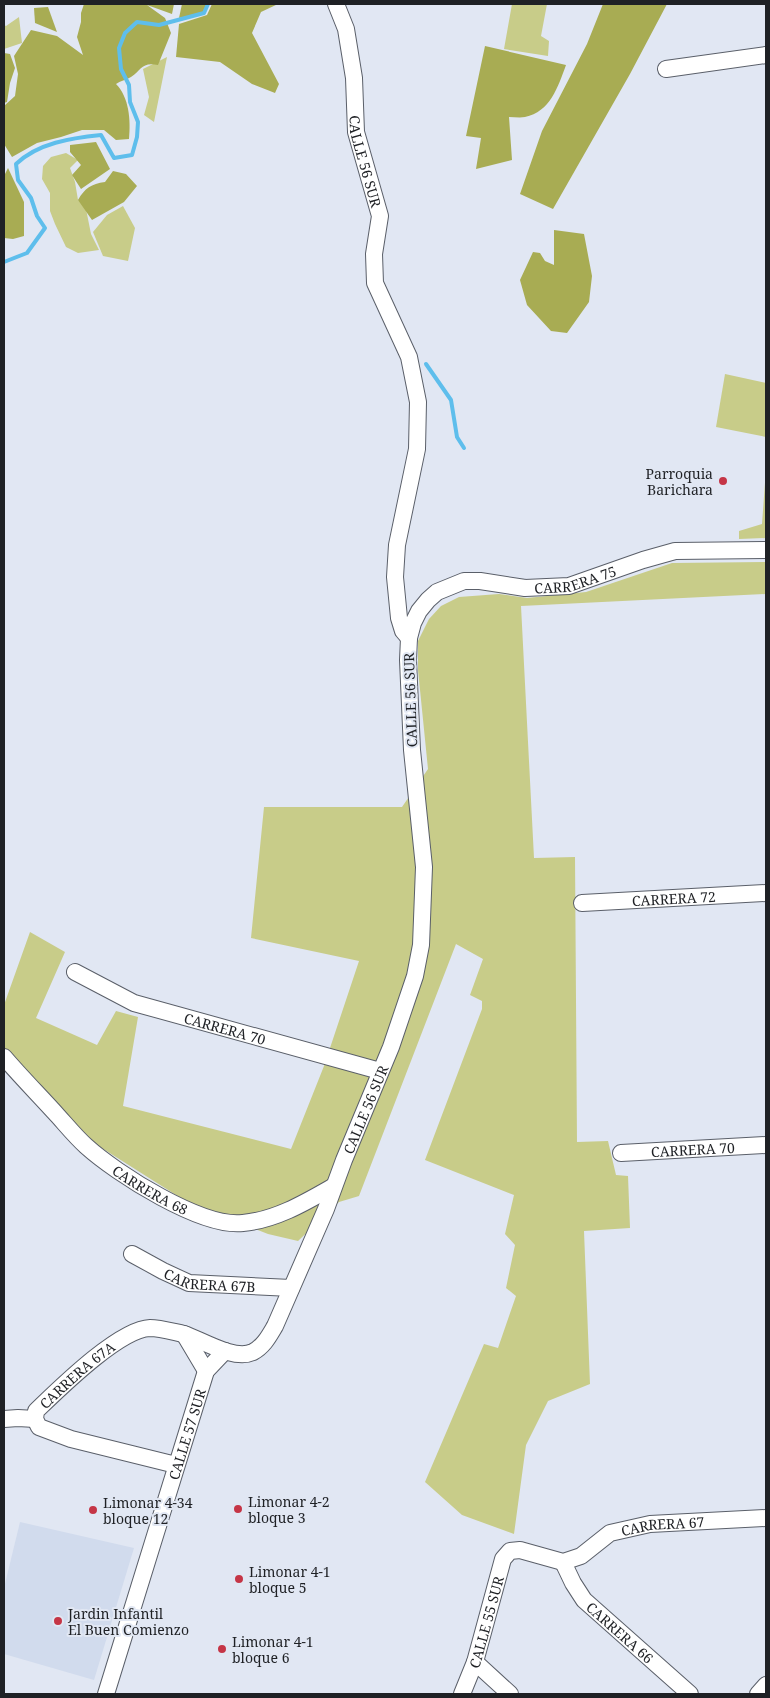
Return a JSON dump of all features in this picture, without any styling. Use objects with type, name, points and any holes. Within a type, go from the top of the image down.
[{"type":"street","name":"CALLE 56 SUR","points":[[225,1352],[247,1354],[266,1341],[291,1288],[391,1047],[415,976],[422,945],[424,867],[412,750],[408,660],[409,638],[403,631],[399,618],[395,577],[397,545],[417,449],[418,402],[409,357],[375,283],[374,254],[380,216],[356,132],[354,78],[346,29],[336,4]]},
{"type":"street","points":[[666,69],[766,55]]},
{"type":"street","name":"CARRERA 75","points":[[409,638],[413,623],[419,611],[428,600],[437,592],[464,581],[480,581],[525,588],[569,586],[675,551],[766,550]]},
{"type":"street","name":"CARRERA 72","points":[[582,903],[766,893]]},
{"type":"street","name":"CARRERA 70","points":[[75,972],[134,1003],[380,1071]]},
{"type":"street","name":"CARRERA 68","points":[[4,1057],[86,1146],[123,1174],[184,1209],[224,1222],[242,1223],[259,1220],[294,1209],[334,1186]]},
{"type":"street","name":"CARRERA 70","points":[[621,1152],[766,1145]]},
{"type":"street","name":"CARRERA 67B","points":[[132,1254],[188,1283],[291,1288]]},
{"type":"street","name":"CARRERA 67A","points":[[176,1465],[71,1438],[39,1427],[35,1419],[36,1411],[79,1370],[129,1335],[149,1328],[184,1334],[225,1352]]},
{"type":"street","points":[[184,1334],[206,1371]]},
{"type":"street","name":"CALLE 57 SUR","points":[[106,1694],[206,1371],[225,1352]]},
{"type":"street","points":[[4,1419],[35,1419]]},
{"type":"street","name":"CARRERA 67","points":[[563,1562],[581,1556],[610,1533],[650,1524],[766,1518]]},
{"type":"street","name":"CALLE 55 SUR","points":[[462,1694],[475,1662],[503,1559],[510,1550],[520,1550],[563,1562]]},
{"type":"street","name":"CARRERA 66","points":[[563,1562],[584,1600],[690,1694]]},
{"type":"street","points":[[475,1662],[510,1694]]},
{"type":"street","points":[[758,1694],[766,1685]]},
{"type":"shaded area","name":"Jardin Infantil El Buen Comienzo","points":[[20,1522],[134,1548],[94,1680],[4,1654],[4,1588]]},
{"type":"green space","points":[[84,4],[174,4],[172,14],[147,5],[165,18],[171,33],[158,65],[152,64],[142,67],[131,77],[116,84],[124,95],[128,109],[129,139],[116,140],[104,130],[82,130],[37,143],[12,157],[4,144],[4,106],[15,96],[18,74],[14,56],[31,30],[57,36],[83,55],[77,37]]},
{"type":"green space","points":[[182,4],[207,4],[204,13],[179,18]]},
{"type":"green space","points":[[212,4],[278,4],[261,12],[252,33],[279,84],[275,93],[252,84],[220,62],[176,57],[179,24],[207,15]]},
{"type":"green space","points":[[512,4],[547,4],[541,36],[549,41],[548,56],[504,49]]},
{"type":"green space","points":[[603,4],[667,4],[630,74],[553,209],[520,194],[542,131],[587,44]]},
{"type":"green space","points":[[48,7],[57,32],[35,23],[34,8]]},
{"type":"green space","points":[[19,17],[22,43],[4,49],[4,25],[6,26]]},
{"type":"green space","points":[[485,46],[566,65],[556,90],[541,110],[525,117],[509,117],[512,160],[476,169],[481,138],[466,136]]},
{"type":"green space","points":[[4,53],[10,54],[15,68],[7,102],[4,103]]},
{"type":"green space","points":[[167,57],[154,122],[144,115],[149,97],[143,69]]},
{"type":"green space","points":[[96,142],[110,169],[81,189],[72,175],[81,165],[70,152],[70,145]]},
{"type":"green space","points":[[66,153],[78,160],[70,168],[78,200],[85,204],[91,234],[99,250],[78,253],[66,247],[50,211],[50,193],[42,179],[43,166],[51,157]]},
{"type":"green space","points":[[8,168],[24,202],[24,236],[13,239],[4,238],[4,176]]},
{"type":"green space","points":[[113,171],[126,174],[137,186],[124,202],[92,220],[78,200],[89,187],[105,182]]},
{"type":"green space","points":[[123,206],[135,228],[128,261],[103,256],[93,232],[107,215]]},
{"type":"green space","points":[[554,230],[584,234],[592,276],[589,302],[567,333],[551,331],[527,305],[520,280],[533,252],[540,253],[545,261],[554,265]]},
{"type":"green space","points":[[725,374],[766,383],[766,437],[716,427]]},
{"type":"green space","points":[[766,469],[766,538],[739,539],[739,531],[762,524]]},
{"type":"green space","points":[[766,562],[766,594],[521,606],[534,858],[575,857],[577,1142],[608,1141],[616,1175],[628,1176],[630,1228],[584,1231],[590,1384],[548,1401],[526,1445],[514,1534],[462,1515],[425,1482],[484,1344],[498,1348],[516,1296],[506,1288],[515,1245],[505,1234],[514,1195],[425,1160],[482,1009],[482,1001],[470,995],[483,959],[456,944],[359,1196],[339,1202],[298,1241],[268,1234],[187,1202],[97,1145],[4,1051],[4,1005],[30,932],[65,952],[36,1018],[97,1045],[116,1011],[138,1017],[123,1106],[291,1149],[324,1066],[359,961],[251,938],[264,807],[402,807],[428,769],[418,670],[418,641],[429,619],[441,606],[459,597],[499,594],[527,598],[586,592],[672,563]]},
{"type":"waterway","points":[[4,262],[27,253],[45,228],[37,216],[31,198],[18,180],[16,164],[34,151],[45,146],[67,140],[101,135],[114,158],[132,155],[137,137],[138,122],[130,102],[129,85],[121,69],[119,48],[125,33],[137,22],[159,25],[204,13],[208,4]]},
{"type":"waterway","points":[[426,364],[451,400],[457,437],[464,448]]},
{"type":"place","name":"Parroquia Barichara","points":[[723,481]]},
{"type":"place","name":"Limonar 4-2 bloque 3","points":[[238,1509]]},
{"type":"place","name":"Limonar 4-34 bloque 12","points":[[93,1510]]},
{"type":"place","name":"Limonar 4-1 bloque 5","points":[[239,1579]]},
{"type":"place","name":"Jardin Infantil El Buen Comienzo","points":[[58,1621]]},
{"type":"place","name":"Limonar 4-1 bloque 6","points":[[222,1649]]}]
